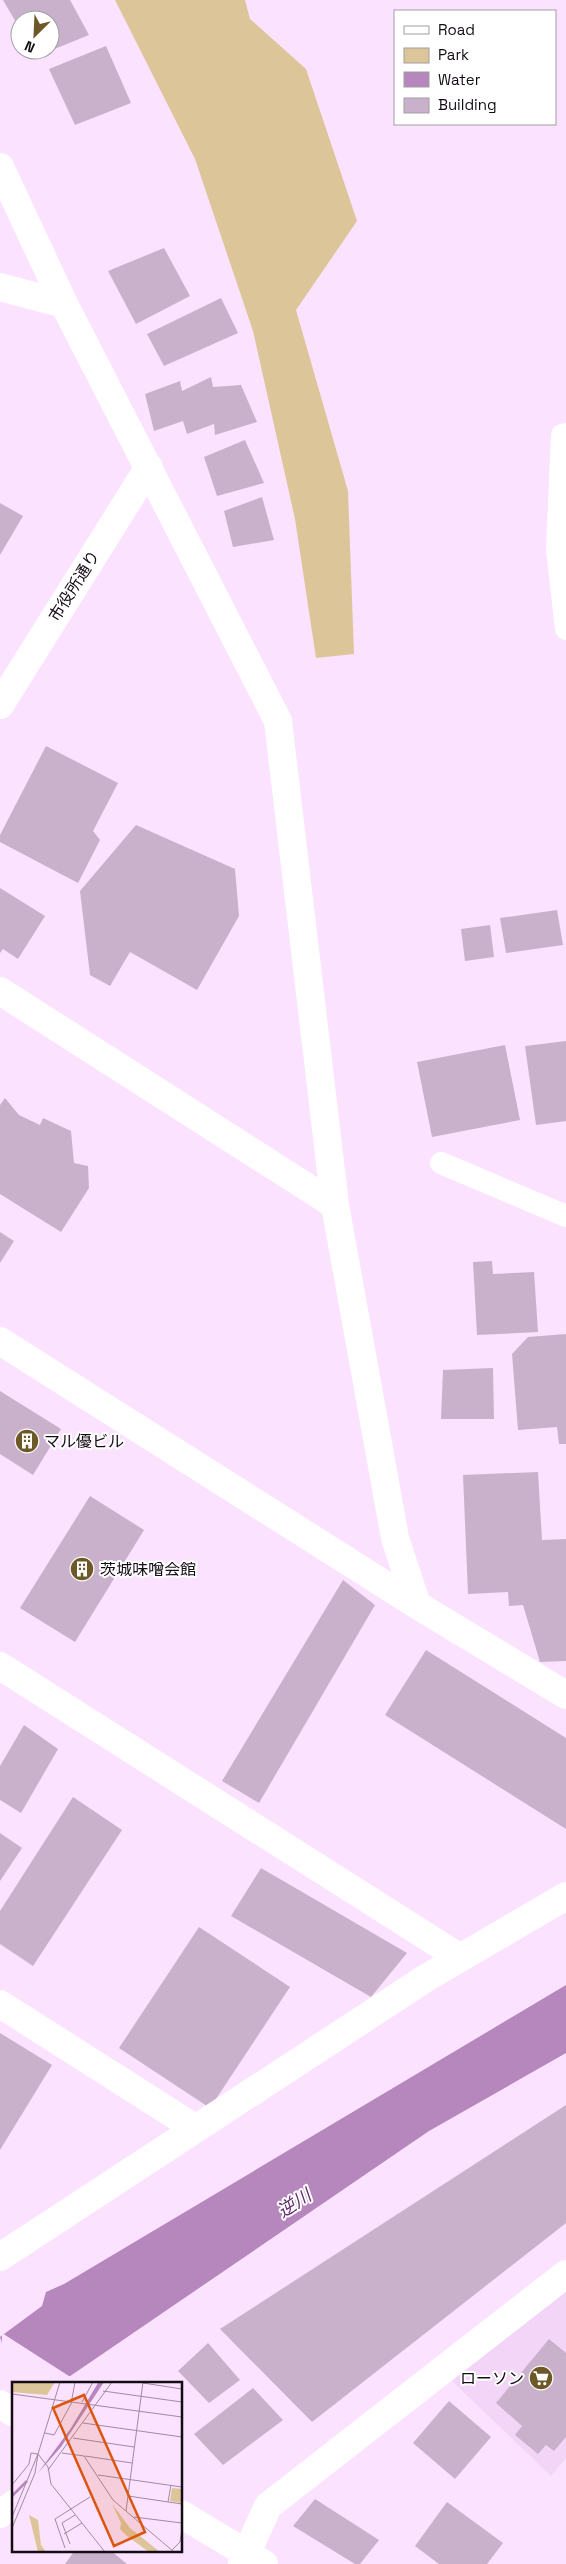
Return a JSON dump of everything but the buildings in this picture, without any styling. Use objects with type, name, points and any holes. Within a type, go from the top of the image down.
[{"type":"street","points":[[0,168],[64,304],[278,721],[335,1205],[395,1538],[417,1605]]},
{"type":"street","points":[[0,287],[64,304]]},
{"type":"street","name":"市役所通り","points":[[0,705],[7,677],[149,467]]},
{"type":"street","points":[[0,991],[335,1205]]},
{"type":"street","points":[[0,1341],[417,1605],[566,1695]]},
{"type":"street","points":[[0,1666],[459,1957]]},
{"type":"street","points":[[0,2257],[459,1957],[566,1896]]},
{"type":"street","points":[[0,2004],[195,2128]]},
{"type":"street","points":[[182,2515],[251,2560],[268,2506],[566,2274]]},
{"type":"street","points":[[0,2404],[12,2412]]},
{"type":"street","points":[[0,2514],[12,2505]]},
{"type":"lane","points":[[566,434],[562,435],[557,549],[566,629]]},
{"type":"lane","points":[[441,1163],[566,1216]]},
{"type":"shaded area","points":[[566,2291],[566,2458],[551,2476],[452,2381]]},
{"type":"green space","points":[[115,0],[245,0],[250,19],[306,69],[357,221],[296,310],[348,491],[354,654],[316,658],[295,519],[253,331],[195,159]]},
{"type":"water","name":"逆川","points":[[566,1985],[566,2053],[429,2131],[61,2382],[14,2382],[0,2337],[42,2306],[46,2292],[64,2284]]},
{"type":"pier","points":[[2,2333],[72,2378],[66,2382],[12,2382],[12,2419],[0,2427]]},
{"type":"place","name":"マル優ビル","points":[[27,1441]]},
{"type":"place","name":"茨城味噌会館","points":[[82,1569]]},
{"type":"place","name":"ローソン","points":[[541,2378]]}]
